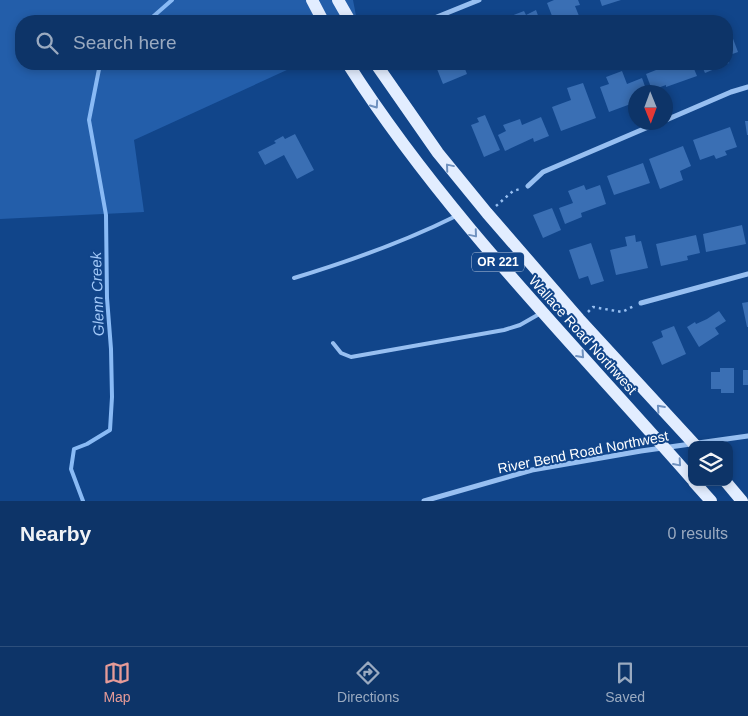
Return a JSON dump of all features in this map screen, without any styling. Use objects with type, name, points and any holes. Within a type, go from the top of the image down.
[{"type":"main road","points":[[312,0],[320,15]]},
{"type":"main road","points":[[338,0],[347,15]]},
{"type":"main road","name":"Wallace Road Northwest","points":[[352,70],[406,149],[458,215],[688,475]]},
{"type":"main road","name":"Wallace Road Northwest","points":[[380,70],[438,153],[487,213],[579,319],[692,441]]},
{"type":"main road","points":[[698,486],[711,501]]},
{"type":"main road","points":[[729,486],[742,501]]},
{"type":"street","points":[[441,15],[479,0]]},
{"type":"street","points":[[673,117],[731,92],[748,87]]},
{"type":"street","points":[[528,186],[543,172],[641,130]]},
{"type":"street","points":[[641,303],[748,274]]},
{"type":"street","name":"River Bend Road Northwest","points":[[715,441],[748,436]]},
{"type":"street","name":"River Bend Road Northwest","points":[[424,501],[532,470],[688,445]]},
{"type":"lane","points":[[294,278],[370,253],[422,233],[458,215]]},
{"type":"lane","points":[[333,343],[341,353],[351,356],[504,330],[520,325],[542,312]]},
{"type":"path","points":[[487,213],[513,191],[528,186]]},
{"type":"path","points":[[579,319],[593,307],[622,312],[641,303]]},
{"type":"shaded area","points":[[0,0],[353,0],[356,15],[15,15],[15,70],[287,70],[134,140],[144,212],[0,219]]},
{"type":"building","points":[[554,0],[578,0],[580,5],[575,6],[579,15],[552,15],[547,3]]},
{"type":"building","points":[[600,0],[621,0],[602,6]]},
{"type":"building","points":[[536,10],[538,15],[526,15]]},
{"type":"building","points":[[524,11],[526,15],[514,15]]},
{"type":"building","points":[[733,39],[738,52],[733,54]]},
{"type":"building","points":[[437,70],[465,70],[467,74],[443,84]]},
{"type":"building","points":[[656,70],[694,70],[697,76],[672,85],[650,85],[646,74]]},
{"type":"building","points":[[622,71],[627,84],[642,78],[644,85],[628,85],[628,105],[609,112],[600,87],[609,84],[606,77]]},
{"type":"building","points":[[583,83],[596,118],[561,131],[552,107],[571,100],[567,88]]},
{"type":"building","points":[[485,115],[500,150],[484,157],[471,125],[479,122],[477,118]]},
{"type":"building","points":[[541,117],[549,136],[534,142],[533,138],[505,151],[498,135],[506,131],[503,125],[520,119],[522,125]]},
{"type":"building","points":[[745,121],[748,121],[748,135],[747,135]]},
{"type":"building","points":[[730,127],[737,147],[725,151],[727,155],[716,159],[714,155],[700,160],[693,140]]},
{"type":"building","points":[[295,134],[314,170],[297,179],[284,155],[265,165],[258,152],[276,143],[274,141],[283,136],[285,139]]},
{"type":"building","points":[[683,146],[691,166],[680,171],[683,180],[660,189],[649,159]]},
{"type":"building","points":[[643,163],[650,183],[614,195],[607,176]]},
{"type":"building","points":[[584,185],[586,190],[600,185],[606,204],[581,213],[582,217],[565,224],[559,208],[573,203],[568,191]]},
{"type":"building","points":[[552,208],[561,230],[543,238],[533,215]]},
{"type":"building","points":[[742,225],[746,244],[706,252],[703,234]]},
{"type":"building","points":[[635,235],[636,242],[641,241],[648,268],[616,275],[610,250],[627,246],[625,237]]},
{"type":"building","points":[[696,235],[700,253],[687,256],[688,260],[661,266],[656,244]]},
{"type":"building","points":[[591,243],[604,281],[591,285],[588,276],[579,279],[569,250]]},
{"type":"building","points":[[748,302],[748,327],[747,327],[742,303]]},
{"type":"building","points":[[719,311],[726,321],[715,328],[719,334],[699,347],[687,327],[695,322],[696,324],[707,319]]},
{"type":"building","points":[[674,326],[686,354],[662,365],[652,342],[663,337],[661,331]]},
{"type":"building","points":[[720,368],[734,368],[734,393],[721,393],[721,389],[711,389],[711,372],[720,372]]},
{"type":"building","points":[[743,370],[748,370],[748,385],[743,385]]},
{"type":"waterway","name":"Glenn Creek","points":[[155,15],[172,0]]},
{"type":"waterway","name":"Glenn Creek","points":[[83,501],[71,469],[74,449],[87,444],[110,430],[112,397],[107,298],[106,215],[89,120],[99,70]]}]
